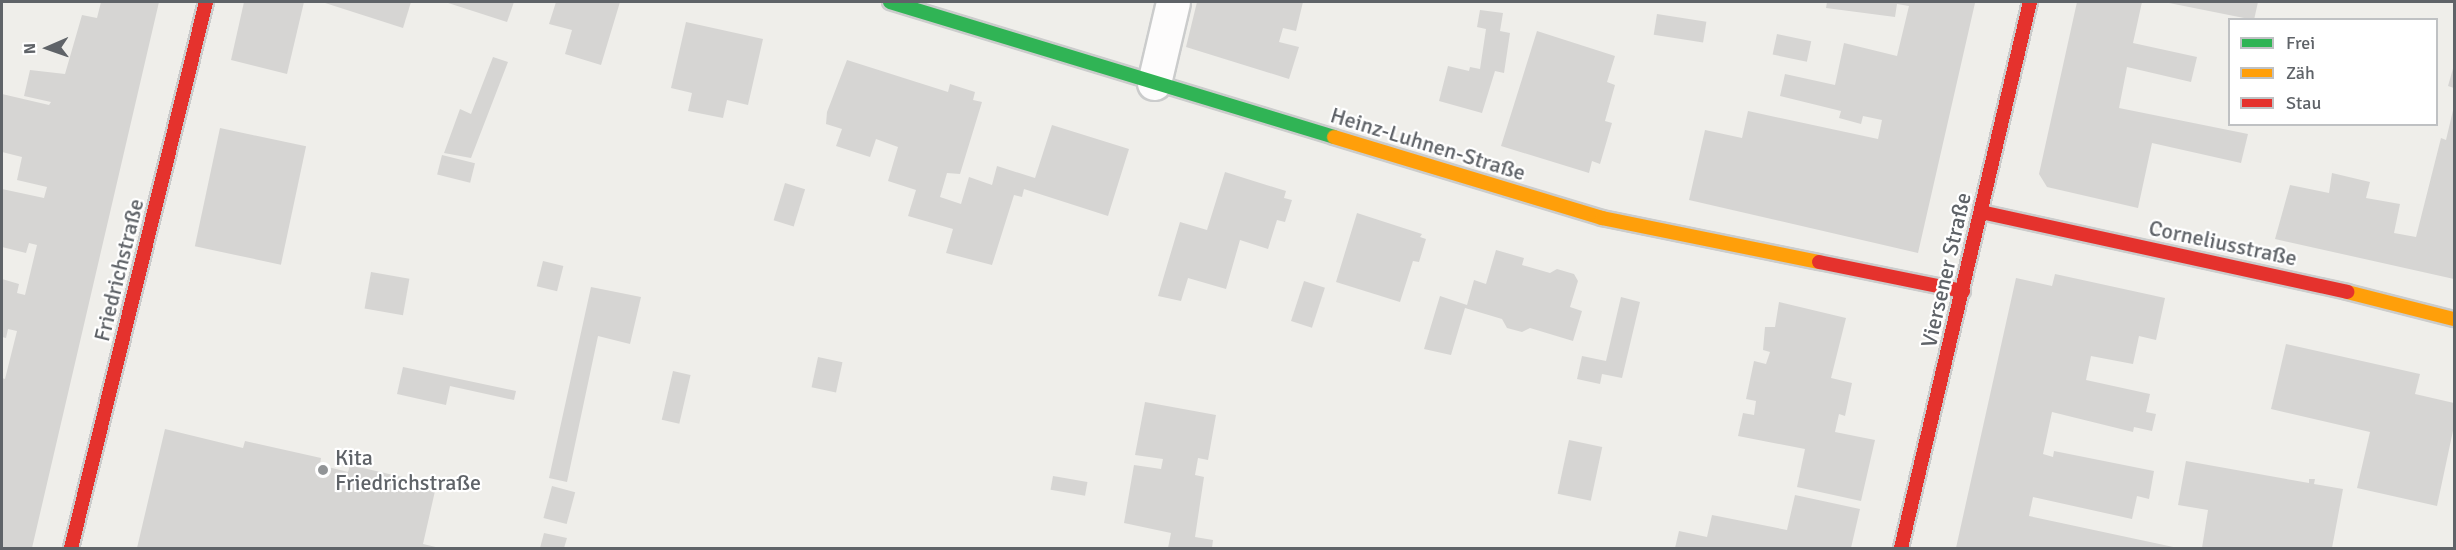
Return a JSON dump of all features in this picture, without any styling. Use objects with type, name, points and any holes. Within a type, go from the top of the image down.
[{"type":"street","name":"Friedrichstraße","points":[[71,549],[206,2]]},
{"type":"street","name":"Heinz-Luhnen-Straße","points":[[890,2],[1602,218],[1963,291]]},
{"type":"street","points":[[1154,83],[1173,2]]},
{"type":"street","name":"Viersener Straße","points":[[1901,549],[2030,2]]},
{"type":"street","name":"Corneliusstraße","points":[[1981,212],[2395,303],[2454,319]]},
{"type":"building","points":[[101,2],[159,2],[32,548],[2,548],[2,378],[5,379],[17,331],[8,329],[6,338],[2,337],[2,279],[19,284],[17,293],[25,295],[37,245],[29,243],[26,253],[2,247],[2,189],[44,198],[47,187],[17,180],[22,157],[2,152],[2,94],[49,105],[51,102],[24,96],[30,70],[65,74],[82,15],[97,18]]},
{"type":"building","points":[[244,2],[304,2],[287,74],[231,60]]},
{"type":"building","points":[[322,2],[411,2],[403,28]]},
{"type":"building","points":[[445,2],[514,2],[507,22]]},
{"type":"building","points":[[556,2],[620,2],[601,65],[565,54],[572,30],[549,24]]},
{"type":"building","points":[[1197,2],[1303,2],[1296,31],[1283,28],[1279,42],[1299,47],[1289,79],[1186,47]]},
{"type":"building","points":[[1827,2],[1975,3],[1918,253],[1689,200],[1705,130],[1742,138],[1748,111],[1878,139],[1882,120],[1863,116],[1861,124],[1839,118],[1841,111],[1780,96],[1785,74],[1835,85],[1844,43],[1897,56],[1909,6],[1897,4],[1895,17],[1826,8]]},
{"type":"building","points":[[2077,2],[2142,2],[2133,43],[2197,57],[2191,82],[2127,67],[2119,108],[2248,134],[2241,163],[2152,143],[2138,208],[2047,187],[2039,174]]},
{"type":"building","points":[[2164,2],[2258,2],[2254,18],[2244,18]]},
{"type":"building","points":[[1480,10],[1503,13],[1500,31],[1510,33],[1504,73],[1495,71],[1482,113],[1439,101],[1448,66],[1469,71],[1470,67],[1480,69],[1486,29],[1477,27]]},
{"type":"building","points":[[1657,14],[1706,22],[1703,43],[1654,35]]},
{"type":"building","points":[[686,22],[763,39],[748,105],[727,100],[723,118],[688,111],[692,93],[671,88]]},
{"type":"building","points":[[1537,31],[1615,56],[1607,82],[1615,85],[1605,121],[1612,123],[1600,164],[1592,161],[1589,173],[1501,146]]},
{"type":"building","points":[[1777,34],[1811,41],[1807,62],[1773,55]]},
{"type":"building","points":[[493,57],[508,62],[471,158],[444,153],[460,109],[471,114]]},
{"type":"building","points":[[847,60],[948,92],[950,84],[975,92],[973,100],[982,102],[960,174],[947,173],[940,197],[961,204],[969,177],[992,185],[997,166],[1035,178],[1052,125],[1129,149],[1108,216],[1024,189],[1022,197],[1014,195],[992,265],[946,253],[953,229],[908,216],[916,190],[888,181],[898,147],[876,139],[870,157],[836,146],[842,129],[826,124],[827,112]]},
{"type":"building","points":[[2454,65],[2454,88],[2448,86]]},
{"type":"building","points":[[2454,106],[2454,279],[2275,239],[2290,185],[2329,193],[2332,173],[2370,182],[2366,198],[2400,204],[2394,233],[2416,237],[2441,138],[2446,140]]},
{"type":"building","points":[[220,128],[306,146],[281,265],[195,246]]},
{"type":"building","points":[[442,155],[475,163],[470,183],[437,174]]},
{"type":"building","points":[[1225,172],[1286,191],[1284,198],[1292,200],[1285,222],[1277,220],[1268,249],[1240,240],[1226,289],[1188,278],[1181,301],[1158,296],[1180,222],[1207,230]]},
{"type":"building","points":[[785,183],[805,189],[794,226],[774,220]]},
{"type":"building","points":[[1357,213],[1422,234],[1420,237],[1426,239],[1419,262],[1413,261],[1400,302],[1336,282]]},
{"type":"building","points":[[1496,250],[1524,258],[1522,265],[1550,273],[1557,269],[1574,274],[1578,281],[1570,307],[1582,311],[1573,341],[1530,328],[1522,332],[1507,328],[1502,319],[1465,308],[1451,355],[1424,349],[1440,296],[1467,305],[1474,280],[1486,284]]},
{"type":"building","points":[[543,261],[563,266],[557,291],[537,286]]},
{"type":"building","points":[[371,272],[409,279],[403,315],[365,308]]},
{"type":"building","points":[[2055,274],[2165,298],[2156,340],[2139,336],[2133,364],[2091,356],[2086,380],[2150,394],[2146,412],[2156,414],[2152,431],[2134,427],[2133,432],[2052,412],[2043,454],[2053,457],[2054,451],[2154,471],[2149,499],[2137,496],[2132,519],[2033,497],[2029,516],[2178,548],[1956,548],[2016,278],[2052,286]]},
{"type":"building","points":[[1304,281],[1325,288],[1312,328],[1291,321]]},
{"type":"building","points":[[591,287],[641,297],[630,344],[598,336],[567,482],[549,478]]},
{"type":"building","points":[[1621,297],[1640,302],[1622,378],[1602,374],[1600,384],[1577,379],[1582,356],[1606,361]]},
{"type":"building","points":[[1779,302],[1846,318],[1831,378],[1852,383],[1845,416],[1839,414],[1835,432],[1875,440],[1861,501],[1797,487],[1805,449],[1738,436],[1743,413],[1754,415],[1756,401],[1746,399],[1754,361],[1766,364],[1770,352],[1763,350],[1765,327],[1775,327]]},
{"type":"building","points":[[2286,344],[2420,374],[2415,394],[2454,403],[2454,426],[2437,506],[2357,488],[2370,432],[2271,409]]},
{"type":"building","points":[[818,357],[842,362],[836,393],[812,387]]},
{"type":"building","points":[[403,367],[516,391],[514,400],[450,386],[446,405],[397,394]]},
{"type":"building","points":[[673,371],[691,375],[679,424],[662,420]]},
{"type":"building","points":[[1145,402],[1216,415],[1208,460],[1198,458],[1195,475],[1204,477],[1195,537],[1213,540],[1212,548],[1168,548],[1171,533],[1124,523],[1134,465],[1161,469],[1163,459],[1135,455]]},
{"type":"building","points":[[165,429],[243,448],[245,441],[321,458],[320,465],[348,472],[350,465],[402,477],[400,483],[435,491],[423,544],[440,548],[137,548]]},
{"type":"building","points":[[1569,440],[1602,447],[1591,501],[1558,494]]},
{"type":"building","points":[[2186,461],[2309,483],[2309,479],[2315,479],[2314,484],[2343,489],[2332,548],[2202,548],[2208,510],[2178,505]]},
{"type":"building","points":[[1053,476],[1087,482],[1085,496],[1051,490]]},
{"type":"building","points":[[552,486],[575,492],[567,524],[543,518]]},
{"type":"building","points":[[1795,495],[1860,509],[1851,548],[1675,548],[1679,531],[1707,537],[1712,515],[1787,530]]},
{"type":"building","points":[[544,533],[567,538],[564,548],[540,548]]},
{"type":"traffic: fast","points":[[890,2],[1334,137]]},
{"type":"traffic: slow","points":[[1334,137],[1602,218],[1819,262]]},
{"type":"traffic: slow","points":[[2347,292],[2454,319]]},
{"type":"traffic: jam","points":[[71,548],[206,2]]},
{"type":"traffic: jam","points":[[1901,548],[2030,2]]},
{"type":"traffic: jam","points":[[1981,212],[2347,292]]},
{"type":"traffic: jam","points":[[1819,262],[1963,291]]},
{"type":"place","name":"Kita Friedrichstraße","points":[[323,470]]}]
